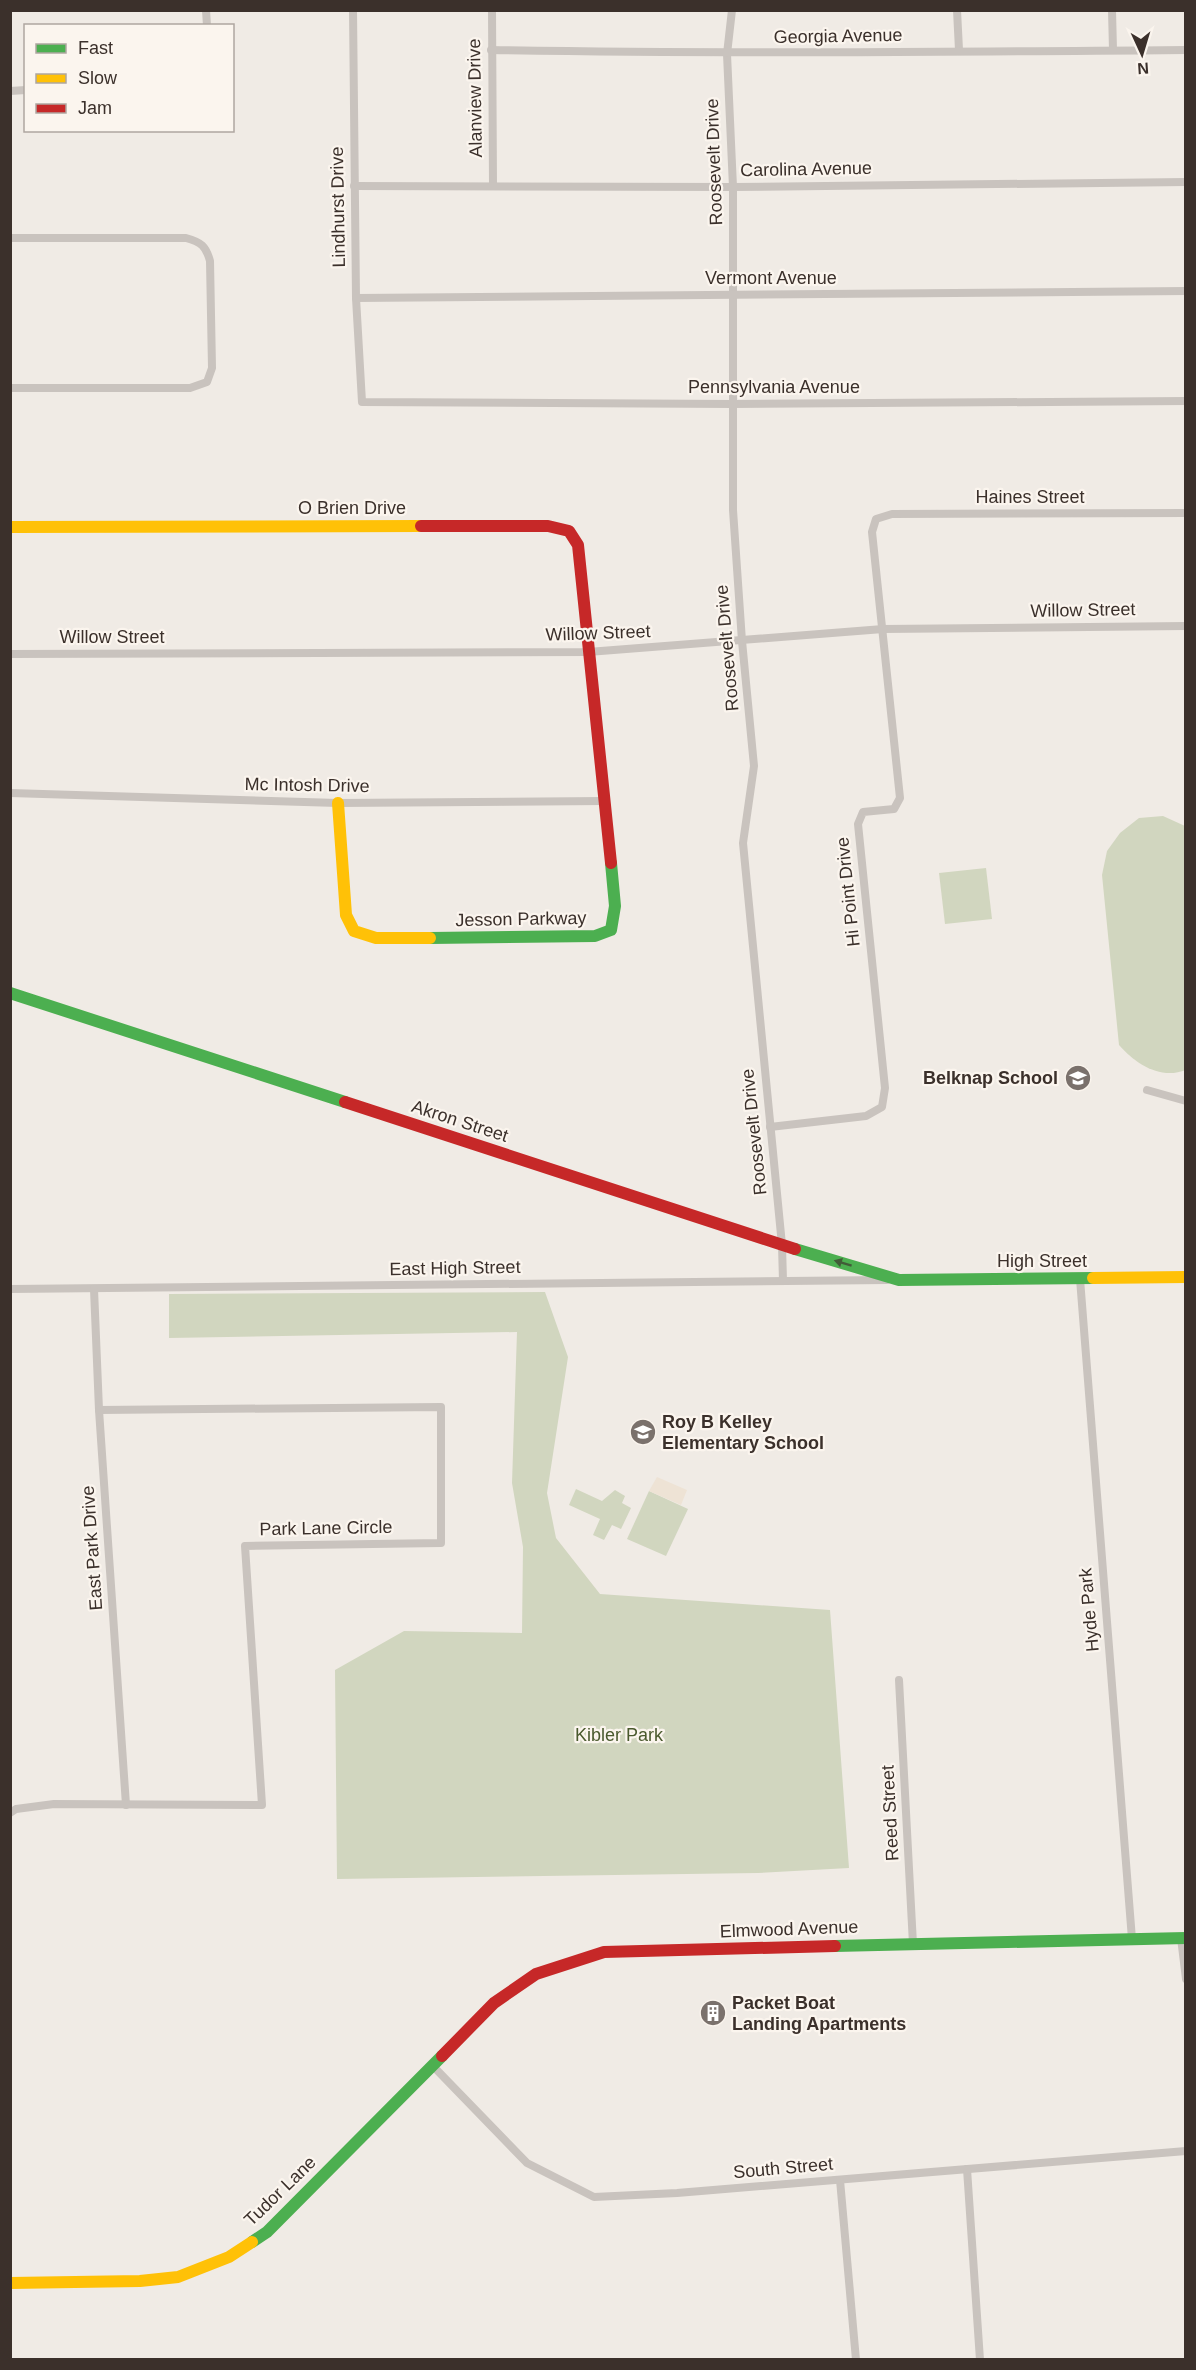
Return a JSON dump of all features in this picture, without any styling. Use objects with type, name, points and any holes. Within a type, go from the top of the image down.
[{"type":"street","name":"Lindhurst Drive","points":[[353,10],[356,298],[362,402]]},
{"type":"street","name":"Alanview Drive","points":[[492,10],[493,186]]},
{"type":"street","name":"Roosevelt Drive","points":[[732,10],[727,54],[733,187],[733,510],[754,766],[743,843],[782,1245],[783,1281]]},
{"type":"street","points":[[957,10],[958,50]]},
{"type":"street","points":[[1112,10],[1113,50]]},
{"type":"street","name":"Georgia Avenue","points":[[491,50],[727,54],[958,50],[1185,50]]},
{"type":"street","name":"Carolina Avenue","points":[[354,186],[733,187],[1185,182]]},
{"type":"street","points":[[10,238],[186,238],[198,241],[206,247],[210,261],[212,368],[207,382],[190,388],[10,388]]},
{"type":"street","name":"Vermont Avenue","points":[[356,298],[1185,291]]},
{"type":"street","name":"Pennsylvania Avenue","points":[[362,402],[733,404],[1185,401]]},
{"type":"street","name":"Haines Street","points":[[876,519],[892,514],[1185,513]]},
{"type":"street","name":"Hi Point Drive","points":[[770,1127],[866,1116],[882,1107],[885,1089],[858,824],[863,812],[894,809],[900,798],[872,532],[876,519]]},
{"type":"street","name":"O Brien Drive","points":[[10,527],[548,526],[569,531],[578,545],[588,652]]},
{"type":"street","name":"Willow Street","points":[[10,654],[588,652],[883,629],[1185,626]]},
{"type":"street","name":"Jesson Parkway","points":[[338,803],[346,915],[354,931],[376,938],[595,936],[611,930],[615,906],[588,652]]},
{"type":"street","name":"Mc Intosh Drive","points":[[10,794],[338,803],[604,801]]},
{"type":"street","name":"Akron Street","points":[[10,993],[782,1245],[899,1280]]},
{"type":"street","points":[[1147,1090],[1185,1101]]},
{"type":"street","name":"High Street","points":[[899,1280],[1185,1277]]},
{"type":"street","name":"Hyde Park","points":[[1080,1279],[1132,1939]]},
{"type":"street","name":"East High Street","points":[[10,1289],[899,1280]]},
{"type":"street","name":"East Park Drive","points":[[94,1288],[99,1410],[126,1804]]},
{"type":"street","name":"Park Lane Circle","points":[[10,1813],[16,1809],[54,1804],[262,1805],[245,1546],[441,1544],[441,1407],[99,1410]]},
{"type":"street","name":"Reed Street","points":[[899,1680],[913,1944]]},
{"type":"street","points":[[1183,1938],[1185,1979]]},
{"type":"street","name":"Elmwood Avenue","points":[[432,2065],[494,2003],[536,1974],[604,1952],[1183,1938]]},
{"type":"street","name":"South Street","points":[[432,2065],[527,2163],[594,2197],[677,2193],[1185,2151]]},
{"type":"street","name":"Tudor Lane","points":[[10,2283],[140,2281],[178,2277],[229,2258],[267,2232],[432,2065]]},
{"type":"street","points":[[967,2169],[980,2360]]},
{"type":"street","points":[[840,2180],[856,2360]]},
{"type":"green space","points":[[1163,816],[1185,826],[1186,1070],[1176,1073],[1149,1068],[1119,1045],[1102,875],[1107,851],[1120,833],[1139,818]]},
{"type":"green space","points":[[986,868],[992,919],[945,924],[939,873]]},
{"type":"green space","name":"Kibler Park","points":[[545,1292],[568,1357],[547,1493],[556,1538],[600,1594],[830,1610],[849,1868],[758,1873],[337,1879],[335,1670],[404,1631],[522,1633],[523,1547],[512,1483],[517,1332],[169,1338],[169,1294]]},
{"type":"green space","points":[[576,1489],[602,1501],[615,1490],[625,1496],[622,1503],[631,1508],[621,1529],[612,1525],[604,1540],[593,1535],[600,1519],[569,1505]]},
{"type":"green space","points":[[649,1491],[688,1509],[666,1556],[627,1539]]},
{"type":"shaded area","points":[[657,1477],[687,1490],[681,1505],[649,1491]]},
{"type":"traffic: fast","points":[[430,938],[595,936],[611,930],[615,906],[611,863]]},
{"type":"traffic: fast","points":[[10,993],[345,1102]]},
{"type":"traffic: fast","points":[[795,1249],[899,1280],[1093,1278]]},
{"type":"traffic: fast","points":[[835,1946],[1186,1938]]},
{"type":"traffic: fast","points":[[252,2242],[267,2232],[442,2056]]},
{"type":"traffic: slow","points":[[10,527],[421,526]]},
{"type":"traffic: slow","points":[[338,803],[346,915],[354,931],[376,938],[430,938]]},
{"type":"traffic: slow","points":[[1093,1278],[1186,1277]]},
{"type":"traffic: slow","points":[[10,2283],[140,2281],[178,2277],[229,2257],[252,2242]]},
{"type":"traffic: jam","points":[[421,526],[548,526],[569,531],[578,545],[611,863]]},
{"type":"traffic: jam","points":[[345,1102],[795,1249]]},
{"type":"traffic: jam","points":[[442,2056],[494,2003],[536,1974],[604,1952],[835,1946]]},
{"type":"place","name":"Belknap School","points":[[1078,1078]]},
{"type":"place","name":"Roy B Kelley Elementary School","points":[[643,1432]]},
{"type":"place","name":"Packet Boat Landing Apartments","points":[[713,2013]]}]
